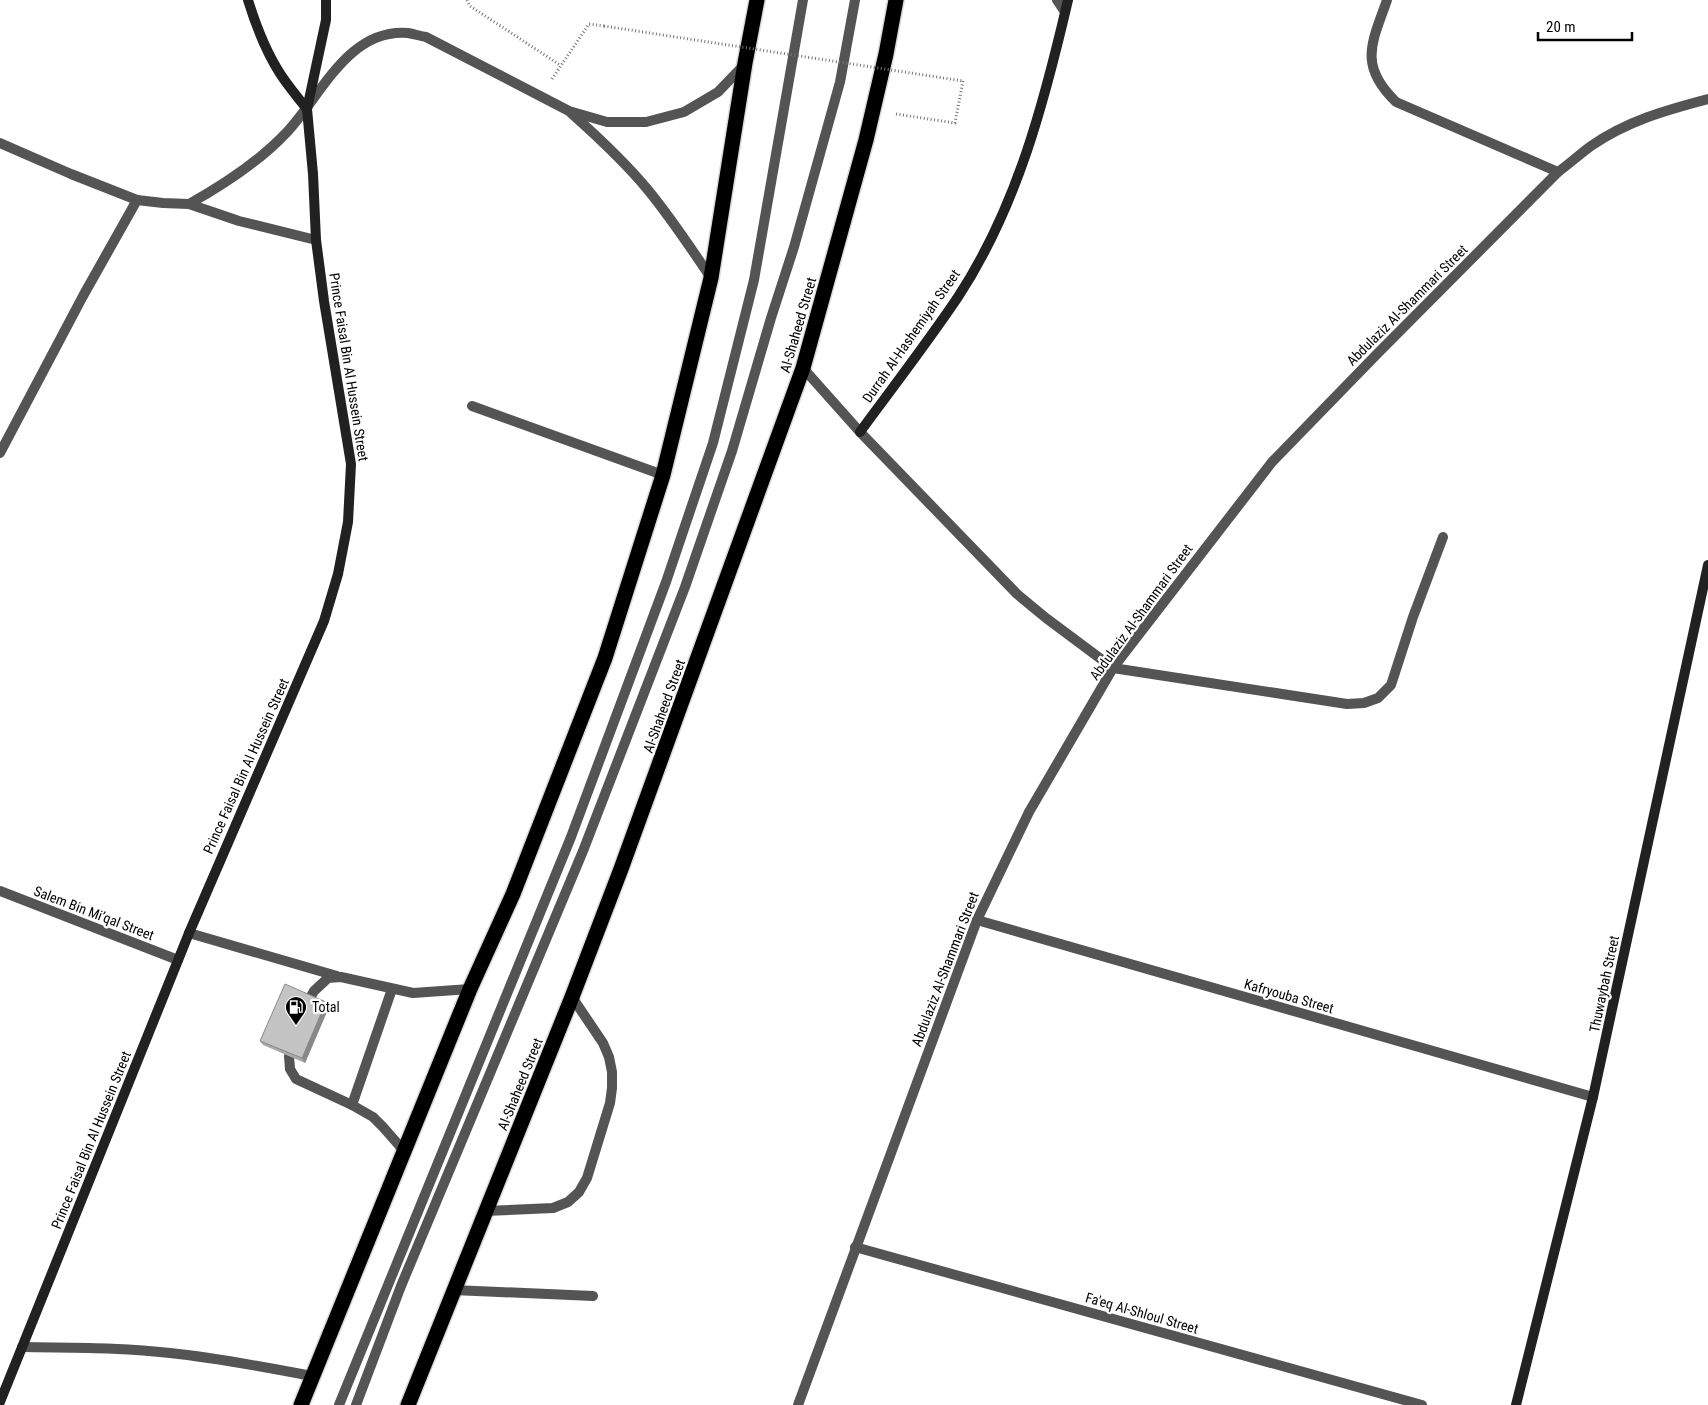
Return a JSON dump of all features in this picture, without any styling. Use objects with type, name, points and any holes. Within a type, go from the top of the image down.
[{"type":"highway","points":[[301,1405],[470,989],[512,894],[605,658],[663,475],[711,278],[757,0]]},
{"type":"highway","name":"Al-Shaheed Street","points":[[408,1405],[572,998],[621,869],[803,368],[873,111],[896,0]]},
{"type":"street","points":[[248,0],[267,50],[281,75],[307,110]]},
{"type":"street","name":"Prince Faisal Bin Al Hussein Street","points":[[0,1402],[189,933],[324,621],[340,566],[348,522],[352,464],[324,301],[316,240],[313,174],[307,110],[326,20],[326,0]]},
{"type":"street","points":[[338,1405],[571,837],[666,582],[713,443],[754,280],[803,0]]},
{"type":"street","points":[[356,1405],[401,1286],[583,851],[685,587],[732,451],[771,318],[794,248],[840,82],[855,0]]},
{"type":"street","points":[[1057,0],[1065,12]]},
{"type":"street","name":"Durrah Al-Hashemiyah Street","points":[[860,432],[958,296],[1001,216],[1034,133],[1047,91],[1068,0]]},
{"type":"street","points":[[1387,0],[1371,48],[1373,68],[1384,90],[1396,102],[1558,172]]},
{"type":"street","points":[[189,204],[228,181],[265,154],[307,110],[338,65],[370,41],[388,34],[407,33],[426,38],[569,111],[607,122],[646,122],[684,112],[718,92],[745,64]]},
{"type":"street","name":"Abdulaziz Al-Shammari Street","points":[[798,1405],[976,920],[1029,812],[1113,668],[1272,462],[1558,172],[1590,146],[1635,121],[1658,112],[1708,99]]},
{"type":"street","points":[[569,111],[610,148],[647,189],[681,232],[711,278]]},
{"type":"street","points":[[0,142],[71,174],[137,200],[189,204],[239,222],[316,240]]},
{"type":"street","points":[[0,453],[83,296],[137,200]]},
{"type":"street","points":[[803,368],[860,432],[1017,594],[1113,668],[1347,704],[1364,703],[1378,698],[1391,685],[1413,617],[1443,537]]},
{"type":"street","points":[[472,406],[663,475]]},
{"type":"street","name":"Thuwaybah Street","points":[[1516,1405],[1593,1097],[1708,566]]},
{"type":"street","name":"Salem Bin Mi’qal Street","points":[[0,891],[178,960]]},
{"type":"street","name":"Kafryouba Street","points":[[976,920],[1593,1097]]},
{"type":"street","points":[[189,933],[341,977],[392,989],[414,993],[470,989]]},
{"type":"street","points":[[310,998],[314,991],[328,978],[341,977]]},
{"type":"street","points":[[352,1105],[392,989]]},
{"type":"street","points":[[486,1211],[554,1208],[568,1202],[579,1192],[587,1178],[610,1103],[612,1072],[609,1057],[603,1043],[572,998]]},
{"type":"street","points":[[289,1056],[290,1069],[296,1079],[352,1105],[372,1117],[384,1127],[404,1151]]},
{"type":"street","name":"Fa'eq Al-Shloul Street","points":[[855,1247],[1422,1405]]},
{"type":"street","points":[[453,1290],[593,1296]]},
{"type":"street","points":[[22,1348],[95,1348],[168,1352],[241,1362],[312,1376]]},
{"type":"path","points":[[468,0],[470,6],[560,65],[589,24],[963,81],[955,123],[873,111]]},
{"type":"building","name":"Total","points":[[285,984],[326,1002],[302,1058],[260,1041]]},
{"type":"place","name":"Total","points":[[296,1026]]}]
